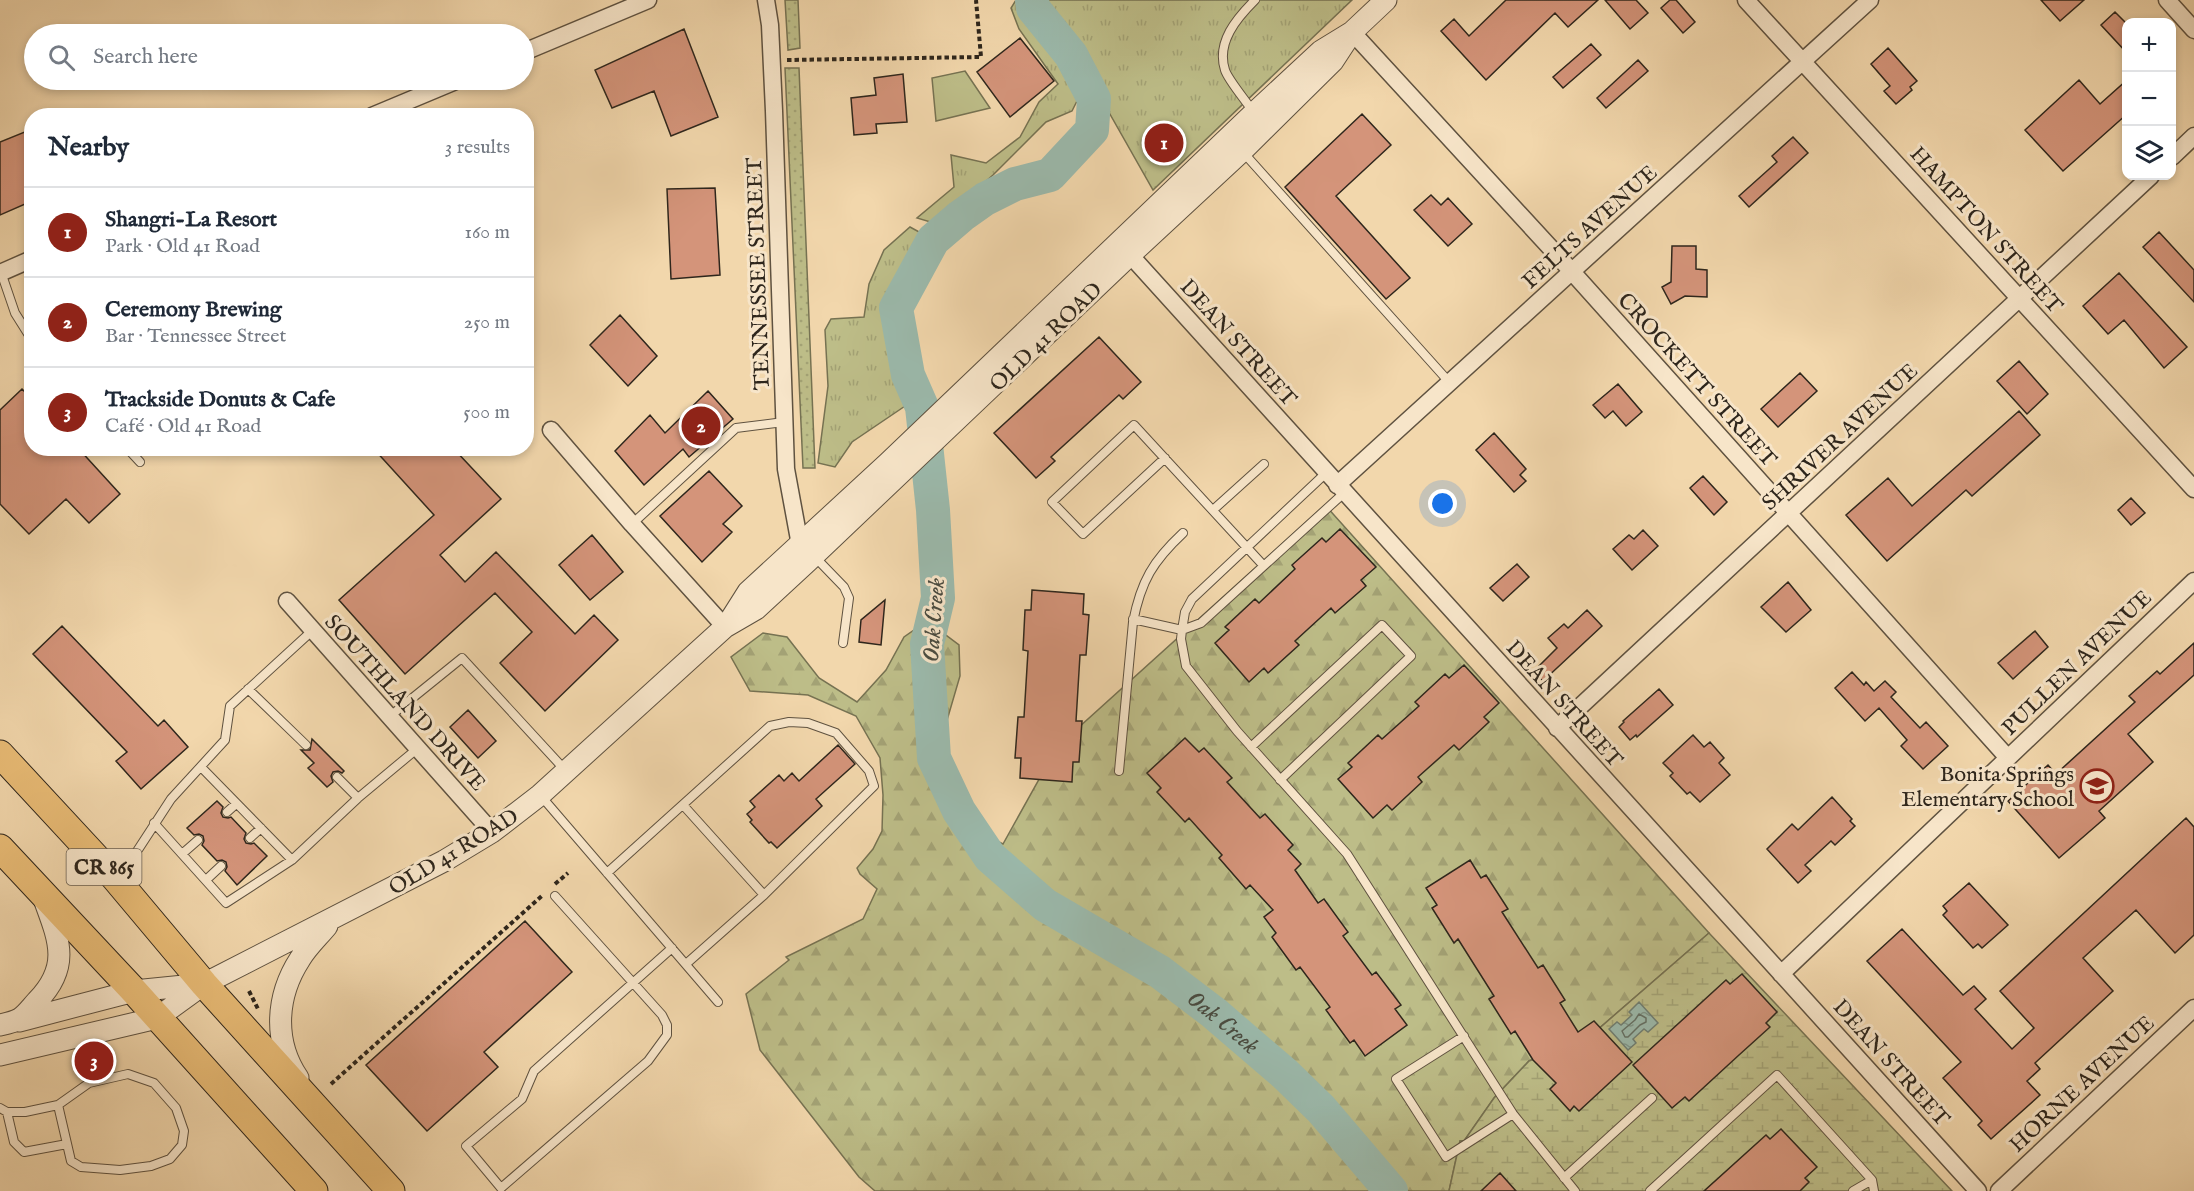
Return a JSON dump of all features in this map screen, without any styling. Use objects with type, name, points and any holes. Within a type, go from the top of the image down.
[{"type":"main road","name":"CR 865","points":[[0,754],[115,878],[204,984],[392,1191]]},
{"type":"main road","name":"CR 865","points":[[0,848],[134,991],[314,1191]]},
{"type":"street","points":[[534,48],[648,0]]},
{"type":"street","name":"TENNESSEE STREET","points":[[766,0],[772,61],[786,469],[807,550]]},
{"type":"street","name":"OLD 41 ROAD","points":[[0,1055],[157,1018],[204,984],[444,861],[492,832],[567,772],[725,627],[756,609],[807,550],[1125,248],[1254,113],[1321,51],[1352,32],[1386,0]]},
{"type":"street","name":"HAMPTON STREET","points":[[1746,0],[2194,489]]},
{"type":"street","name":"FELTS AVENUE","points":[[1336,484],[1870,0]]},
{"type":"street","points":[[2167,0],[2194,30]]},
{"type":"street","name":"OLD 41 ROAD","points":[[1125,248],[1242,151],[1333,61],[1352,32]]},
{"type":"street","name":"CROCKETT STREET","points":[[1352,32],[1572,272],[2008,758]]},
{"type":"street","points":[[391,108],[434,90]]},
{"type":"street","points":[[2176,153],[2194,136]]},
{"type":"street","name":"SHRIVER AVENUE","points":[[1557,728],[2147,180]]},
{"type":"street","name":"DEAN STREET","points":[[1125,248],[1336,484],[1978,1191]]},
{"type":"street","points":[[1,273],[24,263]]},
{"type":"street","points":[[551,430],[725,627]]},
{"type":"street","name":"PULLEN AVENUE","points":[[1781,974],[2194,581]]},
{"type":"street","name":"SOUTHLAND DRIVE","points":[[287,601],[492,832]]},
{"type":"street","points":[[9,1023],[46,993],[58,973],[59,949],[42,893]]},
{"type":"street","points":[[319,1112],[288,1064],[281,1041],[279,1019],[286,987],[300,959],[333,918]]},
{"type":"street","name":"OLD 41 ROAD","points":[[9,1023],[134,991],[204,984]]},
{"type":"street","name":"HORNE AVENUE","points":[[1999,1191],[2194,1008]]},
{"type":"lane","points":[[1254,113],[1225,71],[1222,52],[1227,35],[1255,0]]},
{"type":"lane","points":[[1242,151],[1450,383]]},
{"type":"lane","points":[[1,273],[15,313],[24,327]]},
{"type":"lane","points":[[632,524],[736,428],[784,422]]},
{"type":"lane","points":[[1165,458],[1083,534],[1052,502],[1134,425],[1165,458],[1213,510],[1263,565]]},
{"type":"lane","points":[[134,456],[140,462]]},
{"type":"lane","points":[[1213,510],[1264,464]]},
{"type":"lane","points":[[1336,484],[1247,547],[1192,598],[1185,612],[1181,639],[1186,666],[1251,747],[1347,854],[1513,1114],[1575,1191]]},
{"type":"lane","points":[[1133,618],[1182,630],[1201,623],[1263,565],[1336,484]]},
{"type":"lane","points":[[1119,771],[1133,618],[1143,583],[1150,570],[1165,550],[1183,533]]},
{"type":"lane","points":[[807,550],[844,587],[849,598],[843,643]]},
{"type":"lane","points":[[1251,747],[1382,625],[1412,656],[1280,780]]},
{"type":"lane","points":[[115,878],[130,862],[171,799],[225,740],[230,706],[313,630]]},
{"type":"lane","points":[[389,717],[462,658],[567,772]]},
{"type":"lane","points":[[248,689],[306,745]]},
{"type":"lane","points":[[607,873],[770,726],[789,722],[808,723],[836,733],[869,771],[874,786],[764,895],[686,964]]},
{"type":"lane","points":[[154,823],[226,903],[292,860],[358,798],[418,748]]},
{"type":"lane","points":[[201,767],[292,860]]},
{"type":"lane","points":[[338,777],[358,798]]},
{"type":"lane","points":[[540,795],[718,1002]]},
{"type":"lane","points":[[227,812],[237,804]]},
{"type":"lane","points":[[683,805],[764,895]]},
{"type":"lane","points":[[250,838],[261,828]]},
{"type":"lane","points":[[182,854],[198,840]]},
{"type":"lane","points":[[206,880],[221,866]]},
{"type":"lane","points":[[555,896],[633,982],[662,1015],[667,1025],[667,1035],[648,1061],[501,1188],[466,1146],[522,1099],[534,1071],[633,982],[672,948]]},
{"type":"lane","points":[[1464,1036],[1396,1079],[1402,1089],[1446,1157],[1513,1114]]},
{"type":"lane","points":[[58,1105],[71,1161],[74,1164],[98,1169],[136,1169],[170,1159],[182,1145],[184,1131],[176,1108],[165,1093],[154,1083],[128,1074],[88,1083],[58,1105],[25,1112],[4,1110],[14,1142],[24,1152],[67,1144]]},
{"type":"lane","points":[[1650,1191],[1777,1076],[1872,1180],[1874,1191]]},
{"type":"lane","points":[[1564,1178],[1652,1098]]},
{"type":"lane","points":[[1853,1191],[1872,1180]]},
{"type":"path","points":[[772,61],[981,57],[976,0]]},
{"type":"path","points":[[331,1084],[568,873]]},
{"type":"path","points":[[249,991],[259,1011]]},
{"type":"green space","points":[[785,0],[798,0],[800,48],[788,50]]},
{"type":"green space","points":[[1016,0],[1019,0],[1051,39],[1081,93],[1072,111],[1046,122],[993,175],[937,224],[917,218],[954,187],[951,155],[986,163],[1020,137],[1039,102],[1058,84],[1019,29],[1011,8]]},
{"type":"green space","points":[[1038,0],[1352,0],[1153,190],[1073,49],[1038,8]]},
{"type":"green space","points":[[785,68],[799,68],[815,468],[803,468]]},
{"type":"green space","points":[[965,71],[990,108],[936,121],[932,78]]},
{"type":"green space","points":[[910,227],[921,233],[922,243],[899,289],[889,321],[911,402],[852,442],[835,467],[818,463],[828,386],[825,330],[831,319],[864,317],[869,284],[884,250]]},
{"type":"green space","points":[[1325,505],[1709,933],[1588,1038],[1529,1061],[1494,1098],[1464,1141],[1460,1141],[1449,1191],[875,1191],[859,1177],[760,1050],[746,994],[789,960],[786,957],[863,919],[877,889],[860,874],[857,868],[873,849],[882,831],[883,795],[880,758],[856,716],[808,695],[750,691],[731,657],[763,633],[787,637],[819,678],[857,702],[886,670],[904,637],[927,621],[959,645],[960,676],[938,751],[944,786],[973,829],[1003,844],[1057,747]]},
{"type":"green space","points":[[1709,933],[1952,1191],[1449,1191],[1460,1141],[1464,1141],[1494,1098],[1529,1061],[1588,1038]]},
{"type":"water","points":[[1639,1002],[1658,1023],[1648,1032],[1644,1029],[1633,1039],[1636,1043],[1628,1050],[1609,1029],[1617,1022],[1621,1025],[1632,1015],[1629,1012]]},
{"type":"building","points":[[1506,0],[1598,0],[1568,27],[1555,13],[1486,80],[1441,31],[1454,19],[1469,36]]},
{"type":"building","points":[[1605,0],[1636,0],[1648,13],[1630,29]]},
{"type":"building","points":[[1670,0],[1676,0],[1695,22],[1683,33],[1661,8]]},
{"type":"building","points":[[2041,0],[2084,0],[2060,21]]},
{"type":"building","points":[[2115,12],[2122,19],[2122,48],[2101,25]]},
{"type":"building","points":[[684,29],[718,117],[671,136],[654,91],[612,108],[595,70]]},
{"type":"building","points":[[1020,38],[1054,81],[1010,117],[977,72]]},
{"type":"building","points":[[1591,44],[1601,55],[1563,88],[1553,77]]},
{"type":"building","points":[[1888,48],[1917,81],[1910,87],[1912,90],[1896,104],[1884,91],[1890,86],[1871,64]]},
{"type":"building","points":[[1638,60],[1648,71],[1606,108],[1597,98]]},
{"type":"building","points":[[903,74],[907,122],[876,124],[877,133],[854,135],[851,98],[876,95],[874,78]]},
{"type":"building","points":[[2079,80],[2100,104],[2122,84],[2122,118],[2063,171],[2025,130]]},
{"type":"building","points":[[1362,114],[1391,145],[1336,196],[1410,278],[1386,299],[1285,187]]},
{"type":"building","points":[[24,132],[24,204],[0,215],[0,142]]},
{"type":"building","points":[[1793,137],[1808,153],[1749,207],[1739,196],[1777,162],[1772,156]]},
{"type":"building","points":[[715,188],[720,275],[671,279],[667,189]]},
{"type":"building","points":[[1431,195],[1441,205],[1448,198],[1472,224],[1448,246],[1414,210]]},
{"type":"building","points":[[2159,232],[2194,270],[2194,302],[2143,247]]},
{"type":"building","points":[[1672,246],[1696,246],[1696,269],[1707,270],[1707,297],[1685,296],[1671,304],[1662,287],[1671,282]]},
{"type":"building","points":[[2119,273],[2187,347],[2164,368],[2124,320],[2108,334],[2083,306]]},
{"type":"building","points":[[620,315],[657,356],[628,386],[590,345]]},
{"type":"building","points":[[1099,337],[1141,382],[1123,399],[1119,395],[1051,457],[1055,461],[1036,478],[994,433]]},
{"type":"building","points":[[2019,361],[2048,394],[2027,414],[1997,381]]},
{"type":"building","points":[[1800,373],[1817,391],[1778,427],[1761,409]]},
{"type":"building","points":[[1618,384],[1642,412],[1626,426],[1613,411],[1605,418],[1593,405]]},
{"type":"building","points":[[22,389],[24,391],[24,456],[85,456],[120,494],[89,523],[66,499],[29,534],[0,504],[0,410]]},
{"type":"building","points":[[708,391],[733,419],[689,457],[683,449],[644,485],[615,451],[650,415],[665,433]]},
{"type":"building","points":[[2019,411],[2040,435],[1972,496],[1966,490],[1887,561],[1846,515],[1888,478],[1912,506]]},
{"type":"building","points":[[1494,433],[1526,469],[1520,475],[1526,481],[1514,492],[1476,450]]},
{"type":"building","points":[[380,456],[461,456],[501,499],[440,555],[465,582],[496,552],[575,634],[594,615],[618,640],[545,711],[500,663],[532,632],[495,593],[405,674],[339,600],[434,515]]},
{"type":"building","points":[[709,471],[742,506],[723,524],[732,532],[702,562],[660,516]]},
{"type":"building","points":[[1703,476],[1727,502],[1714,515],[1690,488]]},
{"type":"building","points":[[2131,498],[2145,513],[2131,525],[2118,510]]},
{"type":"building","points":[[1340,529],[1376,567],[1361,580],[1366,586],[1335,613],[1331,608],[1295,641],[1299,645],[1268,673],[1264,668],[1249,682],[1215,643],[1229,630],[1225,627],[1255,599],[1259,603],[1295,569],[1292,565],[1322,538],[1326,542]]},
{"type":"building","points":[[1643,530],[1658,546],[1632,570],[1613,549],[1629,535],[1634,539]]},
{"type":"building","points":[[592,535],[623,572],[590,600],[559,565]]},
{"type":"building","points":[[1517,564],[1529,577],[1503,601],[1490,588]]},
{"type":"building","points":[[1788,582],[1811,610],[1786,632],[1761,607]]},
{"type":"building","points":[[1032,590],[1084,594],[1083,614],[1089,615],[1086,655],[1080,655],[1076,721],[1082,721],[1079,762],[1073,762],[1072,782],[1020,778],[1021,758],[1015,758],[1018,717],[1024,717],[1028,651],[1023,650],[1025,610],[1031,610]]},
{"type":"building","points":[[885,600],[881,645],[859,642],[861,620]]},
{"type":"building","points":[[1587,610],[1602,626],[1543,681],[1533,672],[1557,648],[1548,638],[1564,624],[1568,628]]},
{"type":"building","points":[[62,626],[158,726],[164,720],[188,747],[141,789],[116,761],[127,752],[33,654]]},
{"type":"building","points":[[2035,631],[2048,647],[2013,679],[1998,663]]},
{"type":"building","points":[[2194,643],[2194,675],[2128,734],[2153,762],[2099,811],[2105,818],[2059,858],[2008,801],[2048,765],[2056,774],[2135,702],[2129,696],[2157,671],[2160,674]]},
{"type":"building","points":[[1464,665],[1499,703],[1484,717],[1489,722],[1459,750],[1454,745],[1418,777],[1422,782],[1392,810],[1387,805],[1373,818],[1338,779],[1352,767],[1348,763],[1378,735],[1382,739],[1419,706],[1415,702],[1445,674],[1449,678]]},
{"type":"building","points":[[1852,672],[1864,685],[1866,682],[1874,691],[1885,681],[1896,692],[1891,697],[1920,728],[1926,722],[1948,746],[1923,769],[1901,746],[1907,740],[1879,708],[1865,721],[1835,688]]},
{"type":"building","points":[[1659,689],[1673,705],[1637,737],[1636,735],[1630,740],[1619,727]]},
{"type":"building","points":[[468,710],[496,741],[478,758],[450,727]]},
{"type":"building","points":[[1693,735],[1704,747],[1710,742],[1724,758],[1719,763],[1730,775],[1700,802],[1690,792],[1687,794],[1670,776],[1673,773],[1663,763]]},
{"type":"building","points":[[1185,738],[1199,752],[1204,748],[1232,778],[1227,782],[1260,818],[1265,814],[1293,845],[1288,850],[1301,864],[1295,870],[1318,903],[1324,899],[1348,932],[1343,936],[1372,975],[1376,972],[1401,1005],[1395,1009],[1407,1025],[1365,1056],[1354,1040],[1350,1043],[1326,1010],[1330,1007],[1300,967],[1296,970],[1272,937],[1276,933],[1264,917],[1273,910],[1250,885],[1246,889],[1219,858],[1222,855],[1189,818],[1185,822],[1157,792],[1161,788],[1147,773]]},
{"type":"building","points":[[312,739],[344,771],[342,773],[333,772],[331,776],[333,782],[327,787],[308,768],[314,763],[301,750],[310,750]]},
{"type":"building","points":[[838,745],[855,764],[816,799],[822,806],[777,848],[771,842],[769,843],[750,822],[752,820],[747,814],[755,807],[750,801],[779,775],[784,781],[792,773],[799,781]]},
{"type":"building","points":[[1832,797],[1852,819],[1850,821],[1855,826],[1835,845],[1831,841],[1805,865],[1811,871],[1798,883],[1767,849],[1792,824],[1798,830]]},
{"type":"building","points":[[217,801],[223,807],[221,813],[223,817],[231,817],[246,833],[244,839],[246,843],[254,843],[267,856],[237,885],[225,871],[226,862],[217,861],[202,845],[203,836],[194,835],[187,828]]},
{"type":"building","points":[[2186,818],[2194,827],[2194,935],[2175,953],[2136,910],[2083,958],[2113,991],[2035,1063],[2040,1069],[2027,1081],[2040,1095],[1991,1139],[1978,1125],[1982,1121],[1943,1078],[1961,1062],[1867,961],[1902,929],[1963,995],[1974,986],[1986,999],[1975,1009],[2012,1049],[2034,1028],[2000,991]]},
{"type":"building","points":[[1470,860],[1481,878],[1486,875],[1508,909],[1502,912],[1538,968],[1543,965],[1565,1000],[1560,1003],[1578,1032],[1594,1021],[1632,1062],[1579,1111],[1574,1106],[1570,1111],[1550,1089],[1556,1083],[1533,1060],[1515,1031],[1511,1034],[1489,999],[1494,996],[1458,939],[1454,943],[1432,908],[1437,905],[1426,888]]},
{"type":"building","points":[[1969,883],[2008,925],[1982,948],[1978,944],[1973,948],[1943,915],[1947,911],[1943,906]]},
{"type":"building","points":[[525,921],[572,972],[484,1052],[498,1067],[427,1131],[366,1065]]},
{"type":"building","points":[[1742,974],[1777,1012],[1766,1023],[1770,1027],[1689,1101],[1685,1097],[1672,1108],[1633,1065],[1726,980],[1730,984]]},
{"type":"building","points":[[1781,1129],[1817,1167],[1805,1178],[1809,1182],[1800,1191],[1704,1191],[1766,1135],[1770,1139]]},
{"type":"building","points":[[1500,1173],[1516,1191],[1481,1191]]},
{"type":"waterway","name":"Oak Creek","points":[[1032,0],[1033,8],[1071,55],[1094,99],[1092,130],[1050,175],[1015,184],[985,199],[933,240],[896,308],[908,375],[922,407],[933,510],[938,598],[927,644],[934,758],[959,811],[990,857],[1045,905],[1160,972],[1214,1013],[1285,1074],[1321,1109],[1391,1191]]},
{"type":"place","name":"Shangri-La Resort","points":[[1164,143]]},
{"type":"place","name":"Ceremony Brewing","points":[[701,426]]},
{"type":"place","name":"Bonita Springs Elementary School","points":[[2097,786]]},
{"type":"place","name":"Trackside Donuts & Cafe","points":[[94,1061]]}]
